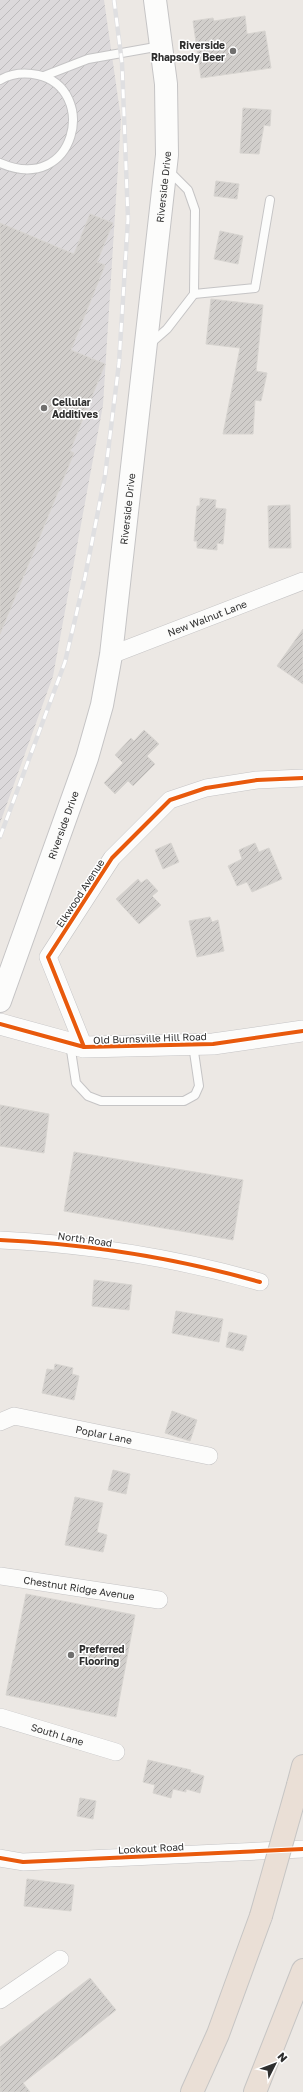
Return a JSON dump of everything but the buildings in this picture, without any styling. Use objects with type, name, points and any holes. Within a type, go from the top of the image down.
[{"type":"highway","points":[[192,2092],[218,2034],[261,1916],[301,1775]]},
{"type":"highway","points":[[255,2092],[303,1970]]},
{"type":"main road","name":"Riverside Drive","points":[[0,1001],[87,758],[102,705],[111,655],[165,168],[166,84],[155,0]]},
{"type":"street","name":"New Walnut Lane","points":[[111,655],[303,581]]},
{"type":"street","name":"Elkwood Avenue","points":[[77,1045],[48,957],[112,858],[170,800],[206,788],[257,780],[303,778]]},
{"type":"street","name":"Old Burnsville Hill Road","points":[[0,1024],[77,1045],[213,1044],[303,1031]]},
{"type":"street","name":"North Road","points":[[0,1240],[55,1243],[118,1252],[214,1269],[260,1282]]},
{"type":"street","name":"Poplar Lane","points":[[0,1422],[14,1416],[209,1456]]},
{"type":"street","name":"Chestnut Ridge Avenue","points":[[0,1576],[159,1600]]},
{"type":"street","name":"South Lane","points":[[0,1717],[116,1752]]},
{"type":"street","name":"Lookout Road","points":[[0,1858],[23,1862],[303,1849]]},
{"type":"street","points":[[0,2000],[60,1959]]},
{"type":"lane","points":[[44,76],[88,59],[161,46]]},
{"type":"lane","points":[[0,80],[9,75],[27,73],[44,76],[59,87],[69,101],[74,119],[72,137],[63,152],[49,164],[32,170],[26,170],[15,169],[0,163]]},
{"type":"lane","points":[[146,348],[167,329],[194,294],[195,210],[188,190],[165,168]]},
{"type":"lane","points":[[194,294],[255,288],[270,200]]},
{"type":"lane","points":[[77,1045],[76,1082],[88,1096],[101,1101],[184,1101],[195,1095],[199,1086],[193,1044]]},
{"type":"shaded area","points":[[0,0],[104,0],[121,119],[103,405],[53,676],[0,823]]},
{"type":"railway","points":[[0,837],[65,662],[85,577],[105,476],[119,363],[128,219],[122,63],[114,0]]},
{"type":"cycle path","points":[[84,1047],[48,957],[112,858],[170,800],[206,788],[257,780],[303,778]]},
{"type":"cycle path","points":[[0,1024],[84,1047],[213,1044],[303,1031]]},
{"type":"cycle path","points":[[0,1240],[66,1245],[164,1259],[228,1273],[260,1282]]},
{"type":"cycle path","points":[[0,1858],[23,1862],[303,1849]]},
{"type":"place","name":"Riverside Rhapsody Beer","points":[[233,51]]},
{"type":"place","name":"Cellular Additives","points":[[44,408]]},
{"type":"place","name":"Preferred Flooring","points":[[71,1655]]}]
